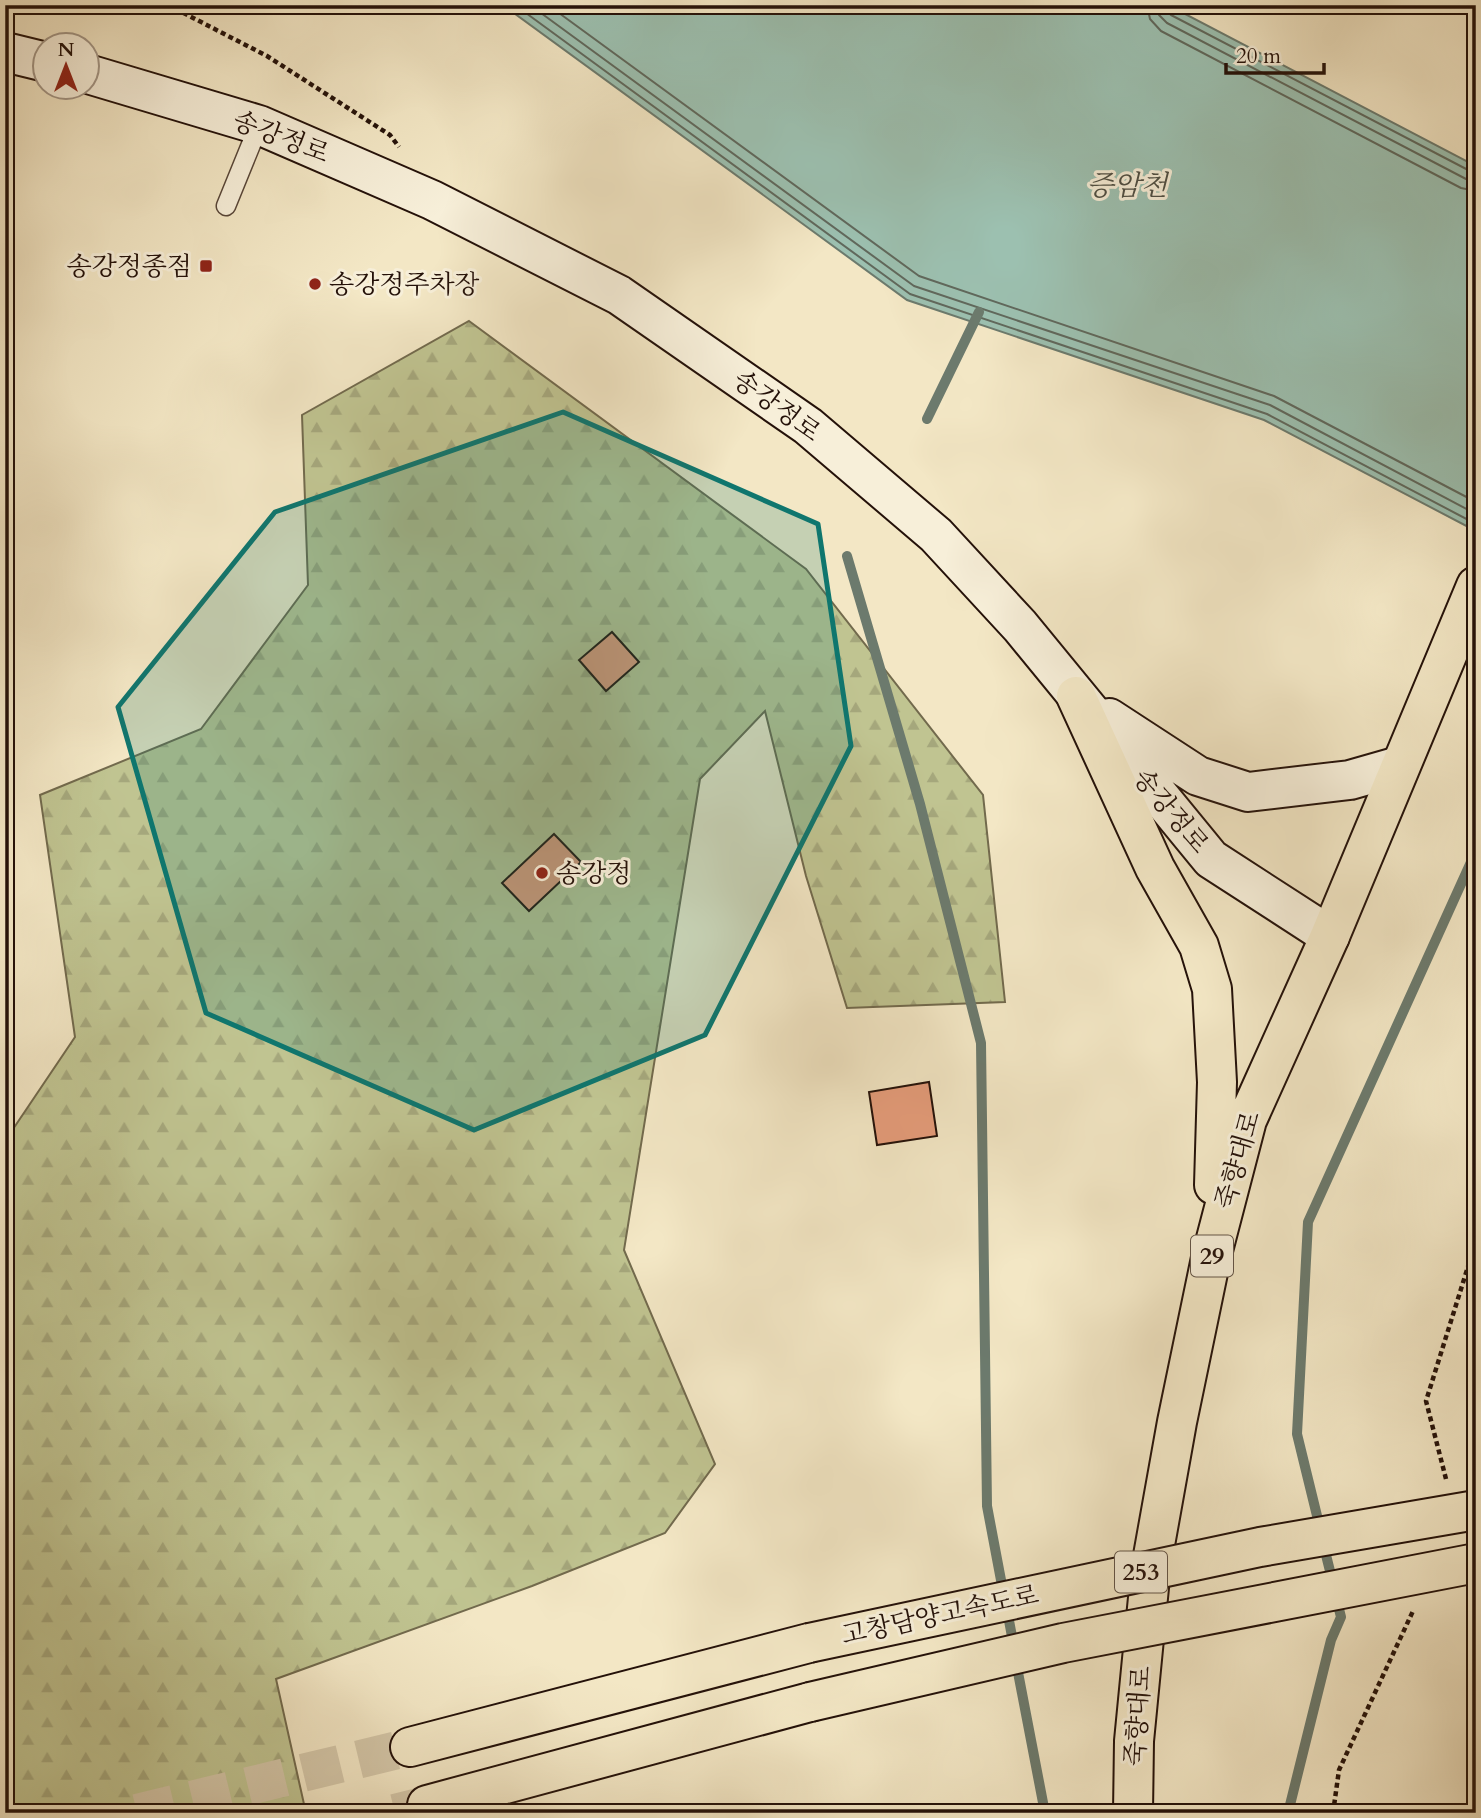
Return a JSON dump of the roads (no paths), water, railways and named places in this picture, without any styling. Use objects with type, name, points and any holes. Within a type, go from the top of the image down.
[{"type":"main road","points":[[5,52],[32,59]]},
{"type":"main road","name":"송강정로","points":[[102,78],[259,125],[432,200],[619,295],[808,426],[936,535],[1020,626],[1211,859],[1329,936]]},
{"type":"main road","name":"죽향대로","points":[[1133,1813],[1134,1741],[1151,1567],[1177,1422],[1211,1258],[1247,1120],[1329,936],[1476,586]]},
{"type":"main road","points":[[1076,696],[1198,776],[1248,792],[1350,780],[1399,766]]},
{"type":"main road","points":[[1076,696],[1155,868],[1199,946],[1212,989],[1217,1082],[1211,1258]]},
{"type":"main road","name":"고창담양고속도로","points":[[410,1747],[809,1643],[1261,1547],[1476,1510]]},
{"type":"main road","name":"고창담양고속도로","points":[[427,1805],[810,1702],[1063,1643],[1476,1563]]},
{"type":"lane","points":[[226,206],[259,125]]},
{"type":"water","name":"증암천","points":[[503,5],[1168,5],[1476,166],[1476,531],[1264,420],[907,300]]},
{"type":"waterway","points":[[927,419],[979,312]]},
{"type":"waterway","points":[[847,556],[920,804],[981,1043],[987,1506],[1004,1596]]},
{"type":"waterway","points":[[1320,1528],[1297,1434],[1308,1222],[1476,851]]},
{"type":"waterway","points":[[1323,1543],[1333,1583]]},
{"type":"waterway","points":[[1288,1813],[1331,1640],[1341,1617],[1336,1597]]},
{"type":"waterway","points":[[1007,1610],[1014,1647]]},
{"type":"waterway","points":[[1016,1662],[1045,1813]]},
{"type":"tunnel","points":[[137,1813],[410,1747]]},
{"type":"tunnel","points":[[395,1813],[427,1805]]},
{"type":"place","name":"송강정종점","points":[[206,266]]},
{"type":"place","name":"송강정주차장","points":[[315,284]]},
{"type":"place","name":"송강정","points":[[542,873]]}]
